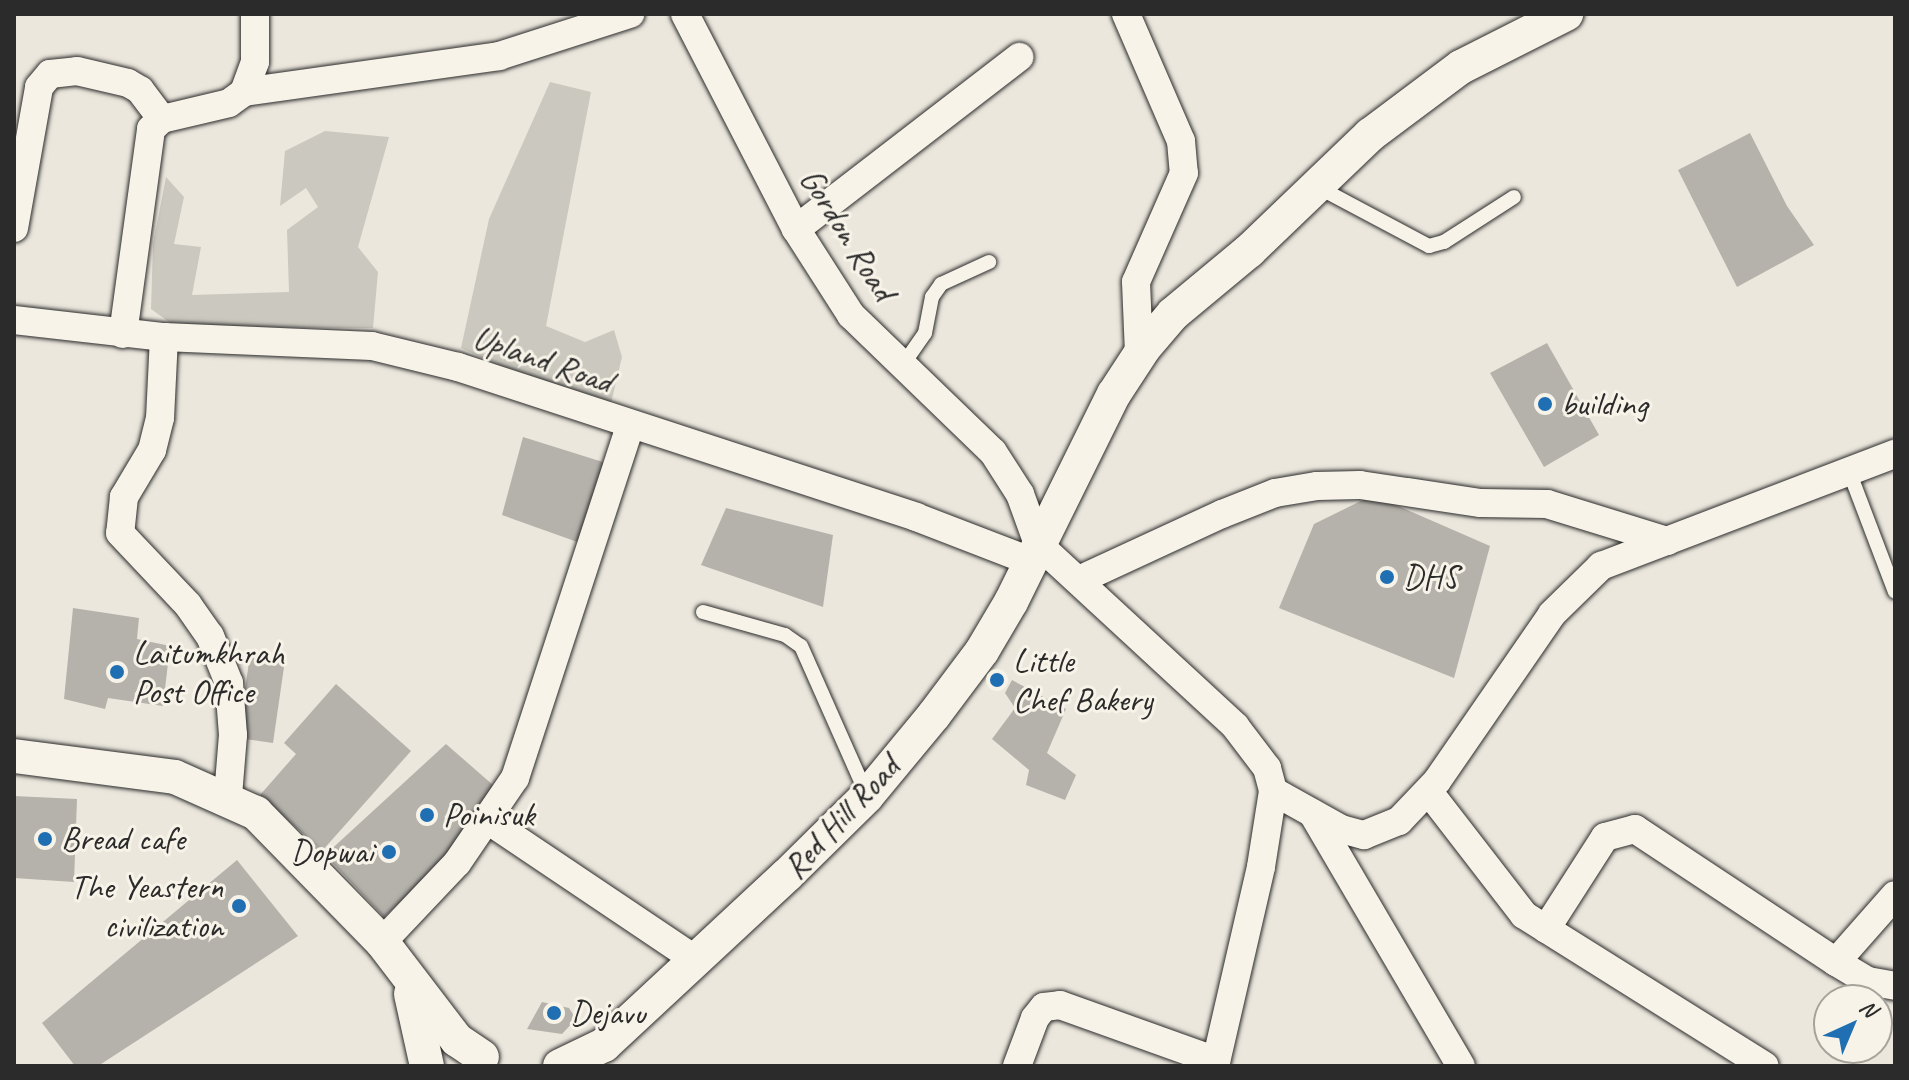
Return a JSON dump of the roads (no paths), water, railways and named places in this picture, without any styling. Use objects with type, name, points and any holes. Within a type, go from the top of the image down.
[{"type":"street","points":[[244,92],[255,62],[255,14]]},
{"type":"street","points":[[123,334],[146,143],[151,129],[162,119],[229,103],[244,92],[499,56],[630,14]]},
{"type":"street","name":"Gordon Road","points":[[685,14],[796,229],[851,315],[993,452],[1020,494],[1034,553]]},
{"type":"street","points":[[1126,14],[1181,141],[1184,173],[1136,282],[1139,355]]},
{"type":"street","name":"Red Hill Road","points":[[560,1066],[604,1045],[867,796],[982,651],[1055,508],[1139,355],[1173,314],[1370,135],[1461,67],[1566,14]]},
{"type":"street","points":[[796,229],[1019,57]]},
{"type":"street","points":[[14,228],[39,87],[50,74],[77,71],[128,83],[140,90],[162,119]]},
{"type":"street","name":"Upland Road","points":[[14,320],[164,337],[372,346],[458,367],[630,426],[1034,553]]},
{"type":"street","points":[[164,337],[160,418],[152,450],[124,497],[120,533],[188,605],[224,671],[233,735],[228,796]]},
{"type":"street","points":[[382,942],[489,821],[515,778],[539,714],[630,426]]},
{"type":"street","points":[[1273,791],[1313,814],[1364,835],[1399,821],[1429,792],[1552,614],[1601,566],[1895,454]]},
{"type":"street","points":[[1079,580],[1275,493],[1317,486],[1376,487],[1481,503],[1547,504],[1667,541]]},
{"type":"street","points":[[1017,1066],[1035,1018],[1044,1007],[1060,1005],[1215,1063],[1261,867],[1273,791],[1267,768],[1235,726],[1079,580],[1034,553]]},
{"type":"street","points":[[14,756],[175,777],[228,796],[256,813],[382,942],[406,978],[457,1040],[496,1062]]},
{"type":"street","points":[[1429,792],[1504,895],[1546,929],[1765,1066]]},
{"type":"street","points":[[1313,814],[1461,1066]]},
{"type":"street","points":[[489,821],[696,960]]},
{"type":"street","points":[[1546,929],[1605,837],[1635,829],[1836,962],[1868,981],[1895,986]]},
{"type":"street","points":[[1836,962],[1895,895]]},
{"type":"street","points":[[406,978],[427,1066]]},
{"type":"street","points":[[444,1066],[496,1062]]},
{"type":"lane","points":[[1316,186],[1429,246],[1444,242],[1514,197]]},
{"type":"lane","points":[[902,366],[925,333],[932,297],[941,284],[989,262]]},
{"type":"lane","points":[[1849,471],[1895,592]]},
{"type":"lane","points":[[703,612],[785,635],[801,646],[867,796]]},
{"type":"place","name":"building","points":[[1545,404]]},
{"type":"place","name":"DHS","points":[[1387,577]]},
{"type":"place","name":"Laitumkhrah Post Office","points":[[117,672]]},
{"type":"place","name":"Little Chef Bakery","points":[[997,680]]},
{"type":"place","name":"Poinisuk","points":[[427,815]]},
{"type":"place","name":"Bread cafe","points":[[45,839]]},
{"type":"place","name":"Dopwai","points":[[389,852]]},
{"type":"place","name":"The Yeastern civilization","points":[[239,906]]},
{"type":"place","name":"Dejavu","points":[[554,1013]]}]
